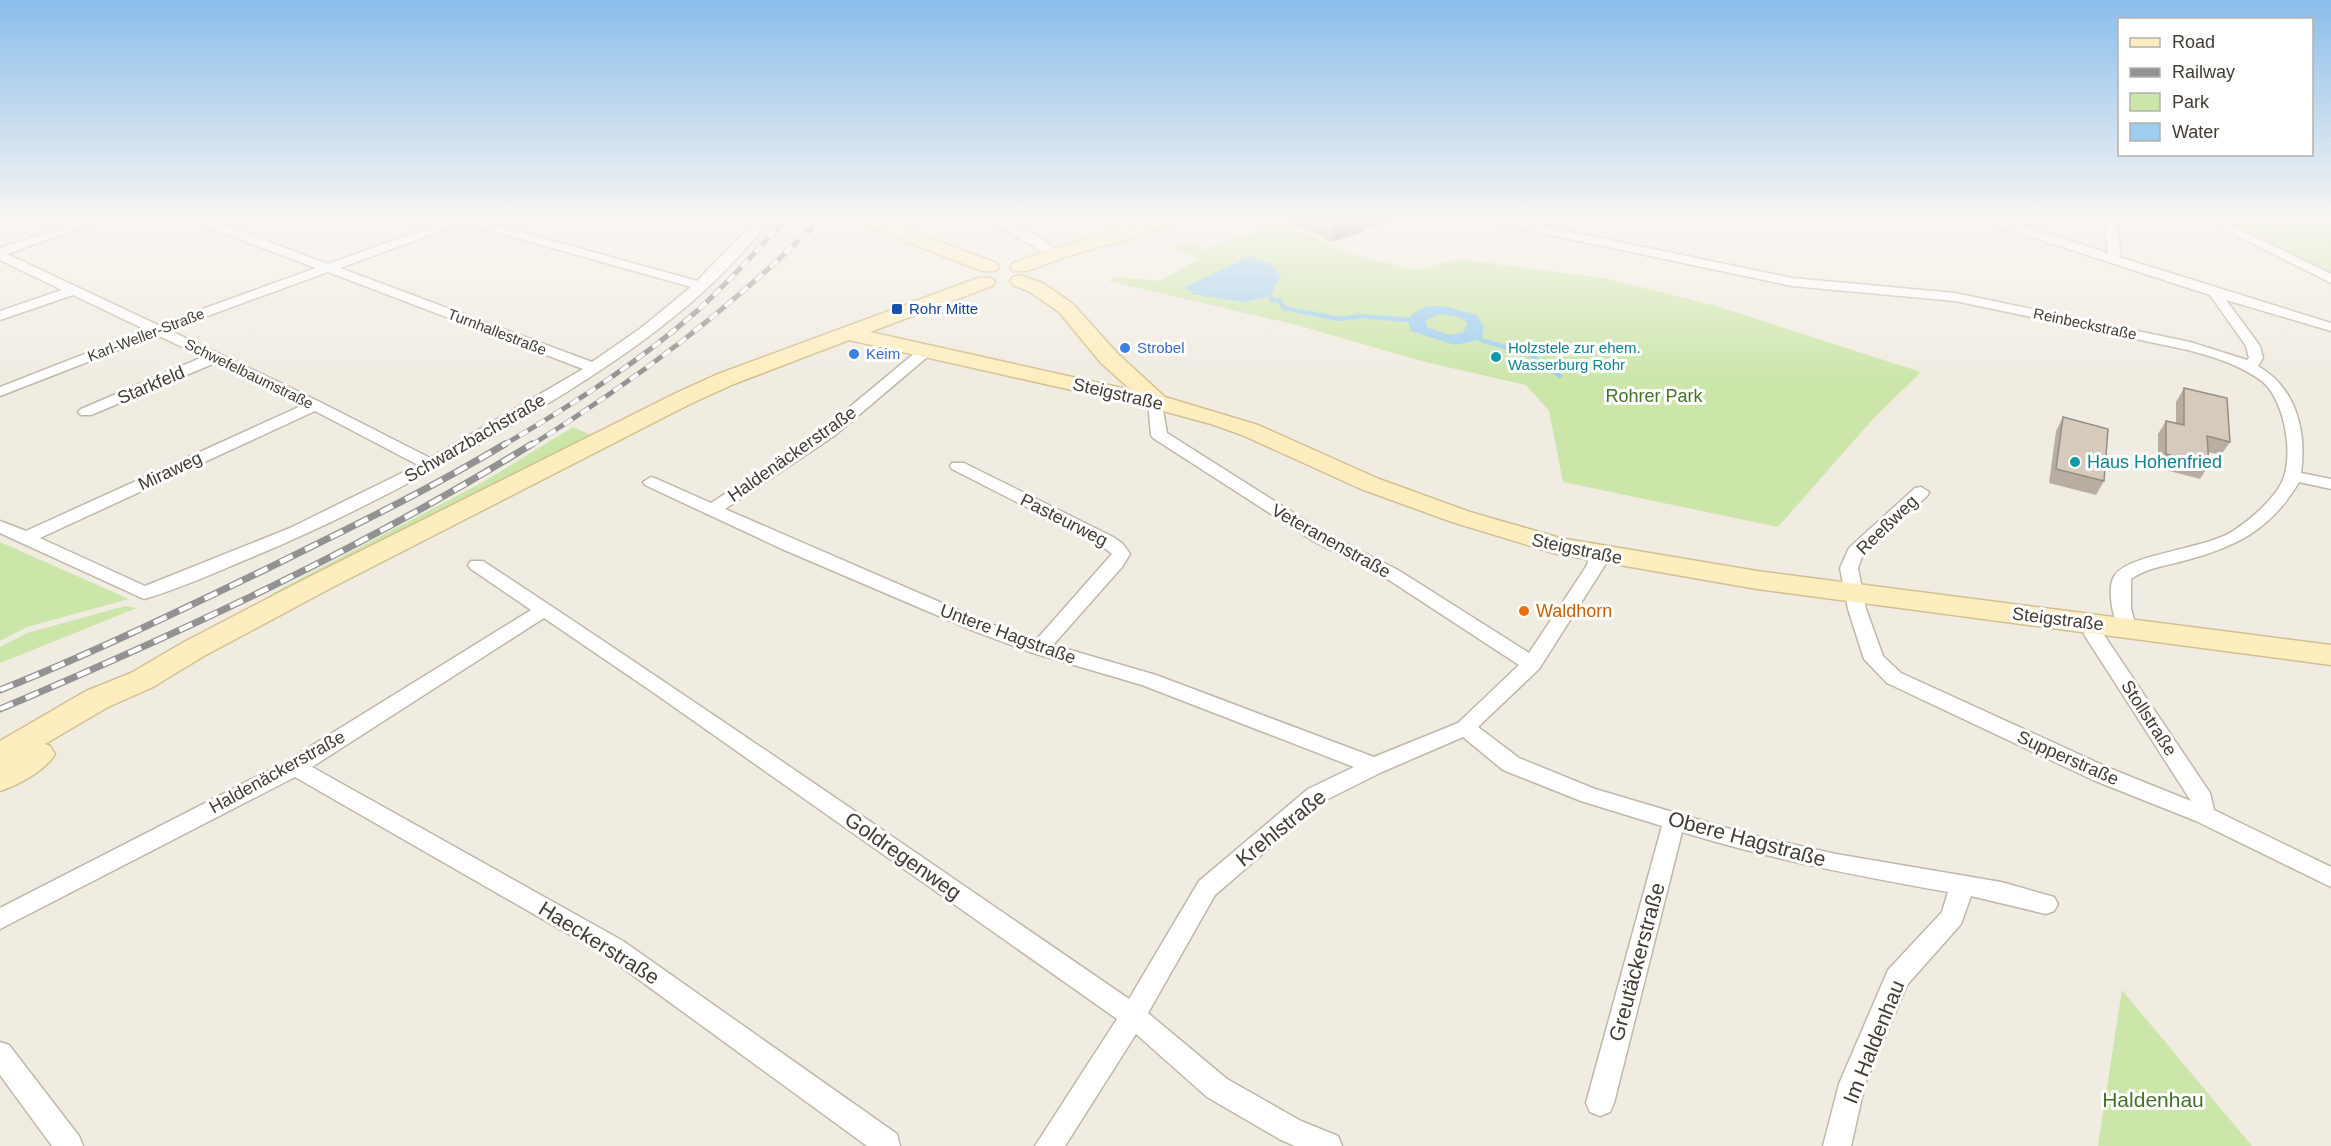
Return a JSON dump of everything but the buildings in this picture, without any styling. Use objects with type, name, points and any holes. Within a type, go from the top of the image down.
[{"type":"street","name":"Schwefelbaumstraße","points":[[38,272],[315,405],[431,465]]},
{"type":"street","name":"Karl-Weller-Straße","points":[[0,392],[157,330],[316,272]]},
{"type":"street","name":"Turnhallestraße","points":[[335,272],[594,368]]},
{"type":"street","points":[[652,272],[700,286]]},
{"type":"street","name":"Schwarzbachstraße","points":[[26,538],[144,593],[296,532],[431,465],[594,368],[655,326],[714,272]]},
{"type":"street","points":[[981,272],[1002,285],[1021,272]]},
{"type":"street","points":[[1027,272],[1037,288],[1066,308],[1100,349],[1156,402]]},
{"type":"street","name":"Reinbeckstraße","points":[[1747,272],[1792,282],[1924,293],[1966,299],[2190,346],[2227,356],[2250,366],[2274,385],[2286,403],[2292,422],[2293,476]]},
{"type":"street","points":[[2154,272],[2331,327]]},
{"type":"street","points":[[0,756],[97,699],[142,680],[289,598],[678,401],[726,379],[849,334],[987,275]]},
{"type":"street","points":[[0,316],[74,290]]},
{"type":"street","points":[[2217,293],[2216,296],[2253,346],[2256,358],[2250,366]]},
{"type":"street","name":"Steigstraße","points":[[849,334],[1156,402],[1250,430],[1370,484],[1516,536],[1678,568],[2331,655]]},
{"type":"street","name":"Haldenäckerstraße","points":[[711,511],[828,433],[927,350]]},
{"type":"street","name":"Starkfeld","points":[[86,412],[216,357]]},
{"type":"street","points":[[1110,392],[1131,380]]},
{"type":"street","name":"Veteranenstraße","points":[[1156,402],[1159,435],[1319,537],[1392,574],[1532,664]]},
{"type":"street","name":"Miraweg","points":[[26,538],[315,405]]},
{"type":"street","name":"Pasteurweg","points":[[958,466],[1107,541],[1121,554],[1116,563],[1040,648]]},
{"type":"street","points":[[2127,627],[2121,616],[2122,577],[2135,567],[2213,546],[2237,536],[2282,495],[2293,476],[2331,484]]},
{"type":"street","name":"Untere Hagstraße","points":[[651,482],[711,511],[981,627],[1040,648],[1149,680],[1374,766]]},
{"type":"street","name":"Reeßweg","points":[[1854,593],[1849,568],[1855,552],[1921,492]]},
{"type":"street","points":[[0,526],[26,538]]},
{"type":"street","name":"Krehlstraße","points":[[1049,1146],[1133,1016],[1207,888],[1316,795],[1374,766],[1465,728],[1532,664],[1563,620],[1589,577],[1596,565],[1597,553]]},
{"type":"street","name":"Goldregenweg","points":[[477,565],[545,609],[1133,1016],[1217,1088],[1291,1131],[1328,1146]]},
{"type":"street","name":"Supperstraße","points":[[1854,593],[1874,659],[1894,678],[2102,774],[2204,815],[2331,878]]},
{"type":"street","name":"Haldenäckerstraße","points":[[0,919],[295,767],[545,609]]},
{"type":"street","name":"Stollstraße","points":[[2089,623],[2202,799],[2204,815]]},
{"type":"street","points":[[0,779],[103,714],[142,680]]},
{"type":"street","points":[[0,741],[46,728]]},
{"type":"street","name":"Obere Hagstraße","points":[[1465,728],[1511,764],[1589,795],[1674,821],[1747,843],[1836,863],[2001,892],[2046,904]]},
{"type":"street","name":"Haeckerstraße","points":[[295,767],[614,948],[887,1144]]},
{"type":"street","name":"Greutäckerstraße","points":[[1600,1102],[1674,821]]},
{"type":"street","name":"Im Haldenhau","points":[[1837,1146],[1852,1084],[1897,978],[1953,917],[1962,886]]},
{"type":"street","points":[[0,1054],[69,1146]]},
{"type":"green space","name":"Rohrer Park","points":[[1174,272],[1560,272],[1609,279],[1716,306],[1921,372],[1873,419],[1778,527],[1563,482],[1549,411],[1526,385],[1425,362],[1297,325],[1108,281],[1117,277],[1159,281]]},
{"type":"green space","points":[[573,427],[595,437],[274,597],[273,593],[483,482]]},
{"type":"green space","points":[[0,542],[129,599],[27,627],[0,641]]},
{"type":"green space","points":[[125,606],[137,608],[0,663],[0,647],[27,633]]},
{"type":"green space","name":"Haldenhau","points":[[2122,990],[2252,1146],[2098,1146]]},
{"type":"water","points":[[1215,272],[1277,272],[1281,277],[1270,296],[1246,302],[1190,294],[1194,292],[1183,288]]},
{"type":"water","points":[[1427,306],[1444,306],[1477,315],[1484,327],[1482,339],[1455,345],[1411,331],[1408,321],[1412,314]],"holes":[[[1439,314],[1458,317],[1467,322],[1464,332],[1450,335],[1427,327],[1425,321]]]},
{"type":"waterway","points":[[1270,296],[1273,301],[1279,300],[1284,308],[1339,319],[1360,316],[1408,320]]},
{"type":"waterway","points":[[1481,340],[1529,354],[1560,376]]},
{"type":"railway","points":[[502,446],[603,383],[651,348],[697,311],[737,272]]},
{"type":"railway","points":[[530,446],[646,368],[717,313],[764,272]]},
{"type":"railway","points":[[0,690],[162,619],[258,573],[414,495],[505,444]]},
{"type":"railway","points":[[0,709],[136,650],[271,587],[404,518],[532,444]]},
{"type":"place","name":"Rohr Mitte","points":[[897,309]]},
{"type":"place","name":"Strobel","points":[[1125,348]]},
{"type":"place","name":"Keim","points":[[854,354]]},
{"type":"place","name":"Holzstele zur ehem. Wasserburg Rohr","points":[[1496,357]]},
{"type":"place","name":"Haus Hohenfried","points":[[2075,462]]},
{"type":"place","name":"Waldhorn","points":[[1524,611]]}]
